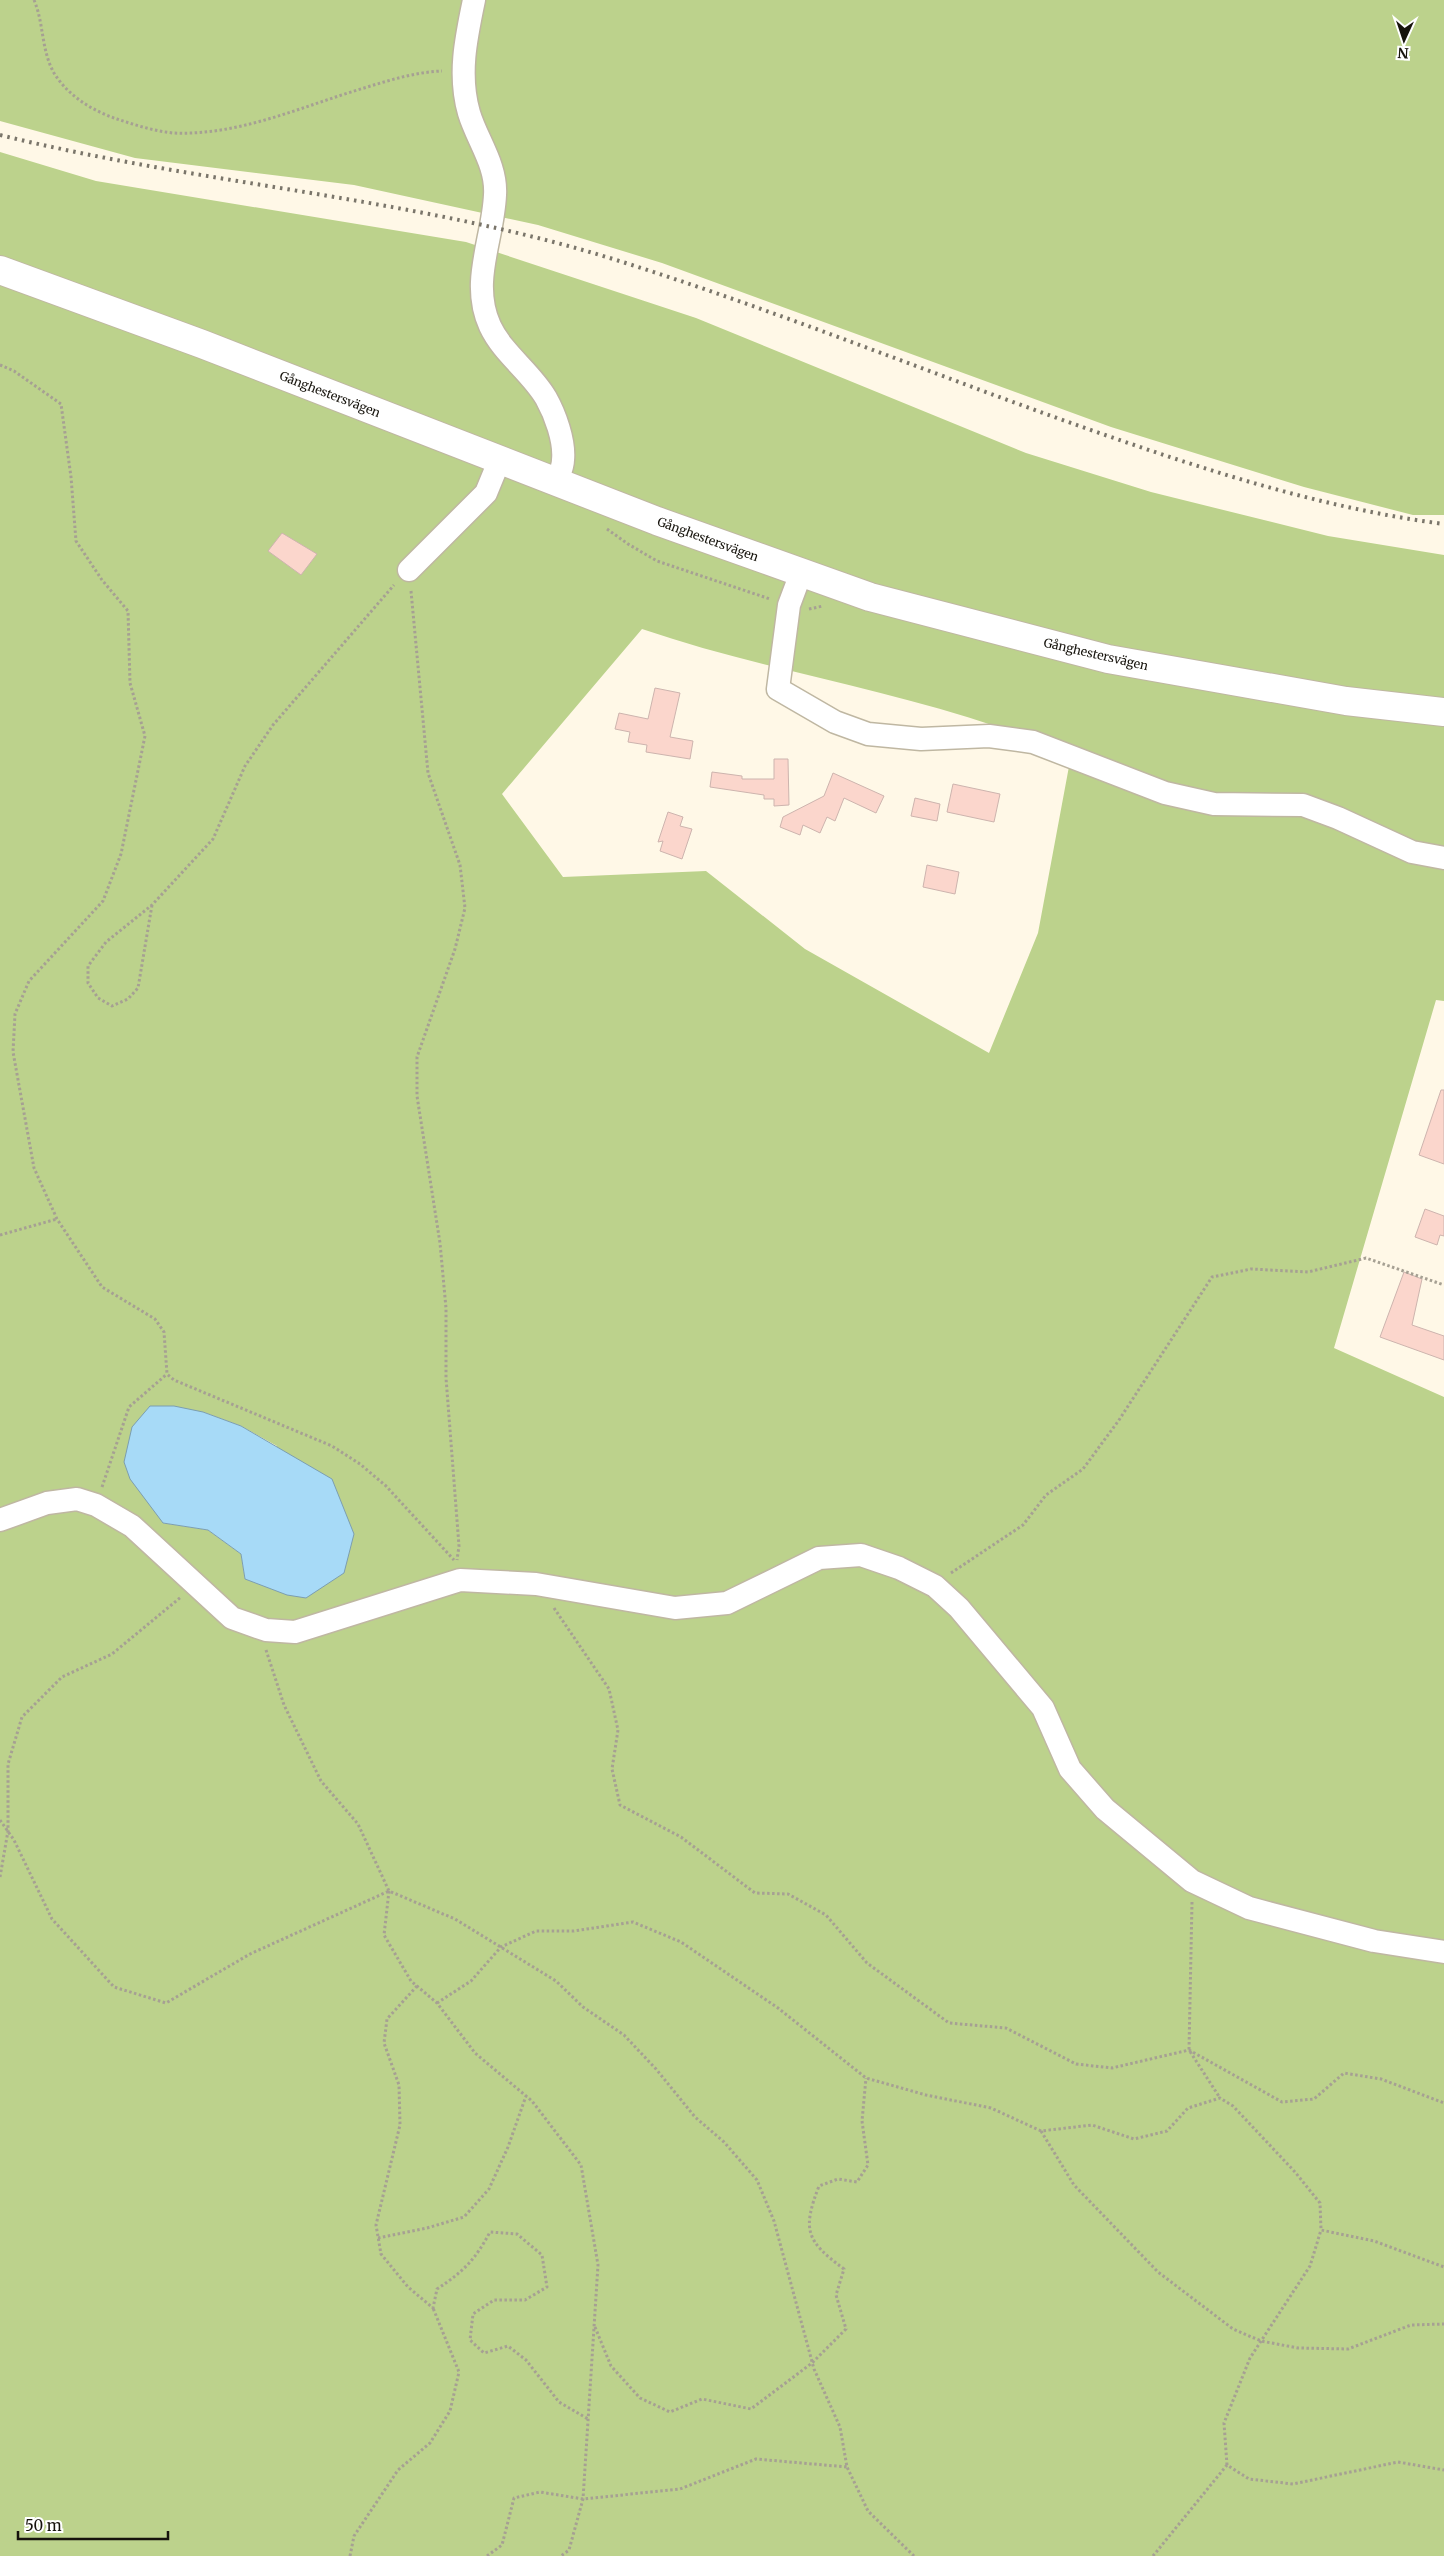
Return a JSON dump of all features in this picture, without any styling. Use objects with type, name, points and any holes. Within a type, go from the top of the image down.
[{"type":"street","points":[[474,0],[465,46],[464,93],[469,114],[494,177],[495,194],[493,214],[482,263],[485,310],[496,339],[546,398],[563,448],[563,461],[557,482]]},
{"type":"street","name":"Gånghestersvägen","points":[[0,270],[202,344],[557,482],[870,597],[1108,659],[1346,701],[1444,712]]},
{"type":"street","points":[[409,570],[486,493],[500,460]]},
{"type":"street","points":[[801,573],[789,605],[778,688],[835,722],[868,734],[903,738],[989,736],[1033,742],[1165,793],[1214,804],[1303,805],[1338,818],[1412,852],[1444,858]]},
{"type":"street","points":[[0,1520],[47,1503],[77,1499],[96,1505],[132,1526],[232,1618],[266,1630],[296,1632],[435,1586],[460,1580],[536,1584],[675,1608],[728,1603],[820,1558],[861,1556],[899,1568],[935,1586],[959,1608],[1043,1708],[1070,1768],[1105,1809],[1192,1881],[1249,1908],[1374,1941],[1444,1952]]},
{"type":"path","points":[[34,0],[44,47],[54,73],[69,90],[94,111],[135,125],[172,133],[217,130],[254,123],[396,78],[430,72],[463,71]]},
{"type":"path","points":[[0,365],[14,371],[61,404],[71,477],[76,541],[102,580],[128,611],[130,683],[145,736],[121,854],[103,901],[29,981],[15,1014],[13,1052],[34,1168],[57,1219],[102,1286],[155,1319],[164,1332],[167,1374],[174,1380],[332,1446],[360,1464],[386,1486],[457,1563],[459,1546],[446,1378],[446,1308],[440,1243],[417,1096],[417,1057],[455,948],[465,908],[460,865],[428,773],[409,570]]},
{"type":"path","points":[[152,905],[138,988],[128,999],[112,1006],[98,998],[88,983],[88,966],[106,942],[152,905],[213,839],[245,766],[273,724],[409,570]]},
{"type":"path","points":[[0,1235],[57,1219]]},
{"type":"path","points":[[935,1586],[953,1571],[1023,1525],[1046,1495],[1083,1469],[1119,1420],[1212,1277],[1251,1269],[1308,1272],[1366,1258],[1444,1285]]},
{"type":"path","points":[[96,1505],[129,1407],[167,1374]]},
{"type":"path","points":[[536,1584],[582,1646],[609,1689],[618,1730],[612,1769],[620,1805],[681,1837],[755,1893],[788,1894],[826,1915],[867,1963],[949,2024],[1006,2028],[1076,2064],[1085,2066],[1112,2068],[1189,2050],[1282,2102],[1314,2099],[1344,2073],[1381,2079],[1444,2103]]},
{"type":"path","points":[[0,1878],[8,1832],[8,1764],[22,1717],[62,1677],[112,1654],[196,1585]]},
{"type":"path","points":[[266,1630],[266,1651],[288,1713],[321,1781],[358,1824],[389,1891],[384,1935],[411,1981],[437,2003],[475,2053],[526,2096],[581,2165],[598,2265],[583,2499],[569,2550],[560,2556]]},
{"type":"path","points":[[0,1820],[8,1832],[52,1919],[114,1987],[166,2003],[250,1954],[389,1891],[455,1919],[501,1947],[556,1982],[583,2007],[624,2035],[656,2069],[695,2117],[724,2142],[757,2180],[774,2221],[812,2363],[840,2427],[847,2467],[868,2511],[914,2556]]},
{"type":"path","points":[[1154,2556],[1227,2465],[1224,2423],[1250,2358],[1310,2266],[1321,2230],[1320,2203],[1295,2172],[1233,2106],[1220,2098],[1189,2050],[1192,1881]]},
{"type":"path","points":[[437,2003],[471,1981],[501,1947],[536,1931],[574,1931],[633,1922],[681,1942],[778,2008],[866,2078],[926,2095],[991,2108],[1040,2131],[1092,2126],[1134,2139],[1167,2131],[1188,2108],[1220,2098]]},
{"type":"path","points":[[350,2556],[354,2536],[398,2470],[430,2443],[450,2410],[459,2372],[433,2308],[408,2287],[381,2254],[376,2225],[400,2125],[399,2085],[384,2043],[387,2019],[417,1986]]},
{"type":"path","points":[[594,2326],[611,2366],[640,2398],[670,2412],[702,2399],[751,2409],[812,2363],[846,2329],[836,2295],[844,2269],[826,2256],[810,2236],[809,2212],[819,2186],[838,2179],[857,2182],[868,2165],[862,2121],[866,2078]]},
{"type":"path","points":[[378,2238],[427,2228],[464,2217],[489,2189],[508,2147],[526,2096]]},
{"type":"path","points":[[1040,2131],[1074,2185],[1158,2272],[1233,2329],[1261,2341],[1298,2348],[1348,2349],[1411,2325],[1444,2324]]},
{"type":"path","points":[[1321,2230],[1374,2241],[1444,2267]]},
{"type":"path","points":[[433,2308],[437,2289],[462,2272],[479,2253],[490,2232],[517,2234],[542,2255],[547,2287],[525,2300],[494,2300],[473,2314],[470,2340],[484,2352],[508,2346],[526,2360],[559,2402],[588,2419]]},
{"type":"path","points":[[488,2556],[502,2545],[514,2498],[540,2492],[583,2499],[680,2490],[756,2459],[847,2467]]},
{"type":"path","points":[[1227,2465],[1249,2479],[1293,2484],[1398,2462],[1444,2470]]},
{"type":"green space","points":[[0,0],[1444,0],[1444,515],[1413,515],[1304,487],[1111,427],[662,263],[538,225],[354,185],[135,158],[0,121]]},
{"type":"green space","points":[[0,152],[96,181],[466,242],[696,318],[1026,453],[1151,492],[1328,536],[1444,555],[1444,1001],[1436,1000],[1334,1348],[1444,1397],[1444,2556],[0,2556]],"holes":[[[642,629],[731,656],[954,713],[998,727],[1070,761],[1038,933],[989,1053],[805,949],[706,871],[563,877],[502,794]],[[203,1412],[241,1426],[277,1446],[245,1579],[241,1554],[208,1530],[163,1523]]]},
{"type":"water","points":[[150,1406],[174,1406],[203,1412],[241,1426],[332,1479],[354,1534],[344,1573],[306,1598],[287,1595],[245,1579],[241,1554],[208,1530],[163,1523],[130,1479],[124,1462],[132,1427]]},
{"type":"building","points":[[282,533],[317,554],[301,575],[268,551]]},
{"type":"building","points":[[655,688],[680,693],[670,737],[693,741],[690,759],[646,752],[647,745],[628,742],[630,732],[615,729],[619,713],[648,719]]},
{"type":"building","points":[[774,759],[788,759],[789,805],[774,806],[774,799],[764,799],[764,795],[710,787],[712,772],[742,776],[742,779],[774,779]]},
{"type":"building","points":[[833,773],[884,796],[876,813],[844,798],[835,821],[827,817],[820,833],[803,825],[800,835],[780,827],[783,817],[824,796]]},
{"type":"building","points":[[953,784],[1000,794],[994,822],[947,812]]},
{"type":"building","points":[[915,798],[940,804],[937,821],[911,816]]},
{"type":"building","points":[[668,812],[683,817],[680,826],[692,829],[682,859],[660,851],[663,841],[658,842]]},
{"type":"building","points":[[927,865],[959,872],[955,894],[923,887]]},
{"type":"building","points":[[1441,1090],[1444,1090],[1444,1164],[1419,1155]]},
{"type":"building","points":[[1425,1209],[1444,1216],[1444,1236],[1440,1235],[1437,1245],[1415,1237]]},
{"type":"building","points":[[1404,1272],[1422,1279],[1412,1325],[1444,1336],[1444,1360],[1380,1337]]},
{"type":"railway","points":[[0,135],[153,167],[461,220],[538,238],[673,278],[1029,408],[1220,473],[1308,498],[1398,517],[1444,524]]}]
